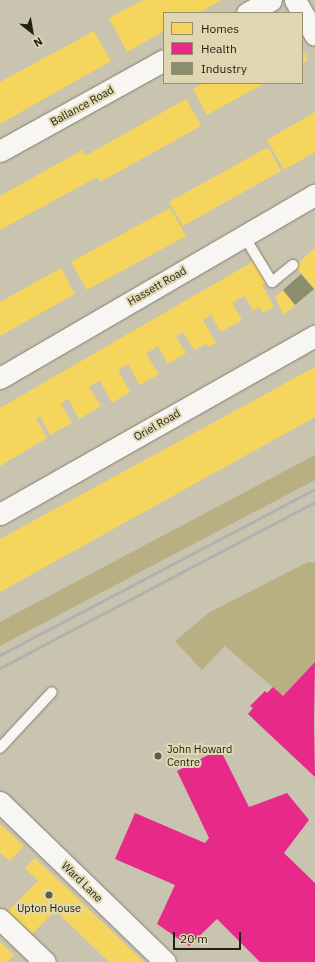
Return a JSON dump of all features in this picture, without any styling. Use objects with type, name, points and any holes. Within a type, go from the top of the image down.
[{"type":"street","points":[[250,12],[270,0]]},
{"type":"street","points":[[295,0],[302,12]]},
{"type":"street","points":[[303,14],[315,35]]},
{"type":"street","name":"Ballance Road","points":[[0,151],[163,61]]},
{"type":"street","name":"Hassett Road","points":[[0,378],[315,195]]},
{"type":"street","name":"Oriel Road","points":[[0,514],[315,336]]},
{"type":"street","name":"Ward Lane","points":[[0,802],[165,962]]},
{"type":"street","points":[[0,919],[45,962]]},
{"type":"lane","points":[[244,236],[272,282],[293,265]]},
{"type":"lane","points":[[0,748],[52,692]]},
{"type":"shaded area","points":[[315,455],[315,480],[0,646],[0,622]]},
{"type":"shaded area","points":[[308,562],[315,563],[315,662],[283,696],[225,646],[202,670],[175,641],[210,612]]},
{"type":"building: Homes","points":[[143,0],[222,0],[200,12],[163,12],[163,32],[127,52],[109,18]]},
{"type":"building: Homes","points":[[94,31],[111,61],[0,124],[0,82]]},
{"type":"building: Homes","points":[[303,51],[308,60],[303,62]]},
{"type":"building: Homes","points":[[202,84],[263,84],[207,115],[193,89]]},
{"type":"building: Homes","points":[[186,99],[201,126],[100,182],[97,177],[0,230],[0,196],[82,150],[85,156]]},
{"type":"building: Homes","points":[[315,112],[315,152],[284,170],[267,140]]},
{"type":"building: Homes","points":[[268,147],[281,171],[183,226],[169,202]]},
{"type":"building: Homes","points":[[170,208],[186,236],[87,290],[71,262]]},
{"type":"building: Homes","points":[[315,248],[315,290],[295,266]]},
{"type":"building: Homes","points":[[254,261],[266,283],[262,285],[274,307],[263,313],[259,307],[253,311],[245,296],[238,299],[232,303],[242,320],[221,332],[211,315],[203,320],[216,343],[208,347],[206,344],[194,350],[183,332],[176,336],[186,353],[168,364],[158,346],[146,354],[159,374],[140,385],[128,364],[118,370],[130,392],[112,403],[100,381],[95,383],[89,387],[101,406],[79,419],[68,399],[61,404],[72,423],[50,435],[40,416],[36,418],[47,438],[0,466],[0,408]]},
{"type":"building: Homes","points":[[61,268],[75,294],[0,336],[0,302]]},
{"type":"building: Homes","points":[[283,290],[295,305],[284,315],[275,298]]},
{"type":"building: Homes","points":[[315,367],[315,417],[0,592],[0,539]]},
{"type":"building: Homes","points":[[0,824],[24,846],[10,861],[0,853]]},
{"type":"building: Homes","name":"Upton House","points":[[35,858],[144,962],[109,962],[55,910],[32,934],[8,911],[38,881],[25,868]]},
{"type":"building: Homes","points":[[0,942],[14,955],[7,962],[0,962]]},
{"type":"building: Health","points":[[315,662],[315,777],[248,714],[253,708],[250,706],[265,691],[267,693],[273,687],[283,696]]},
{"type":"building: Health","points":[[220,749],[249,807],[287,793],[309,820],[284,853],[315,883],[315,962],[260,962],[217,919],[189,946],[157,924],[175,885],[115,859],[135,813],[205,843],[209,838],[177,771]]},
{"type":"building: Industry","points":[[301,274],[314,289],[295,305],[283,290]]},
{"type":"railway","points":[[0,655],[315,489]]},
{"type":"railway","points":[[0,668],[315,502]]},
{"type":"place","name":"John Howard Centre","points":[[158,756]]},
{"type":"place","name":"Upton House","points":[[49,895]]}]
